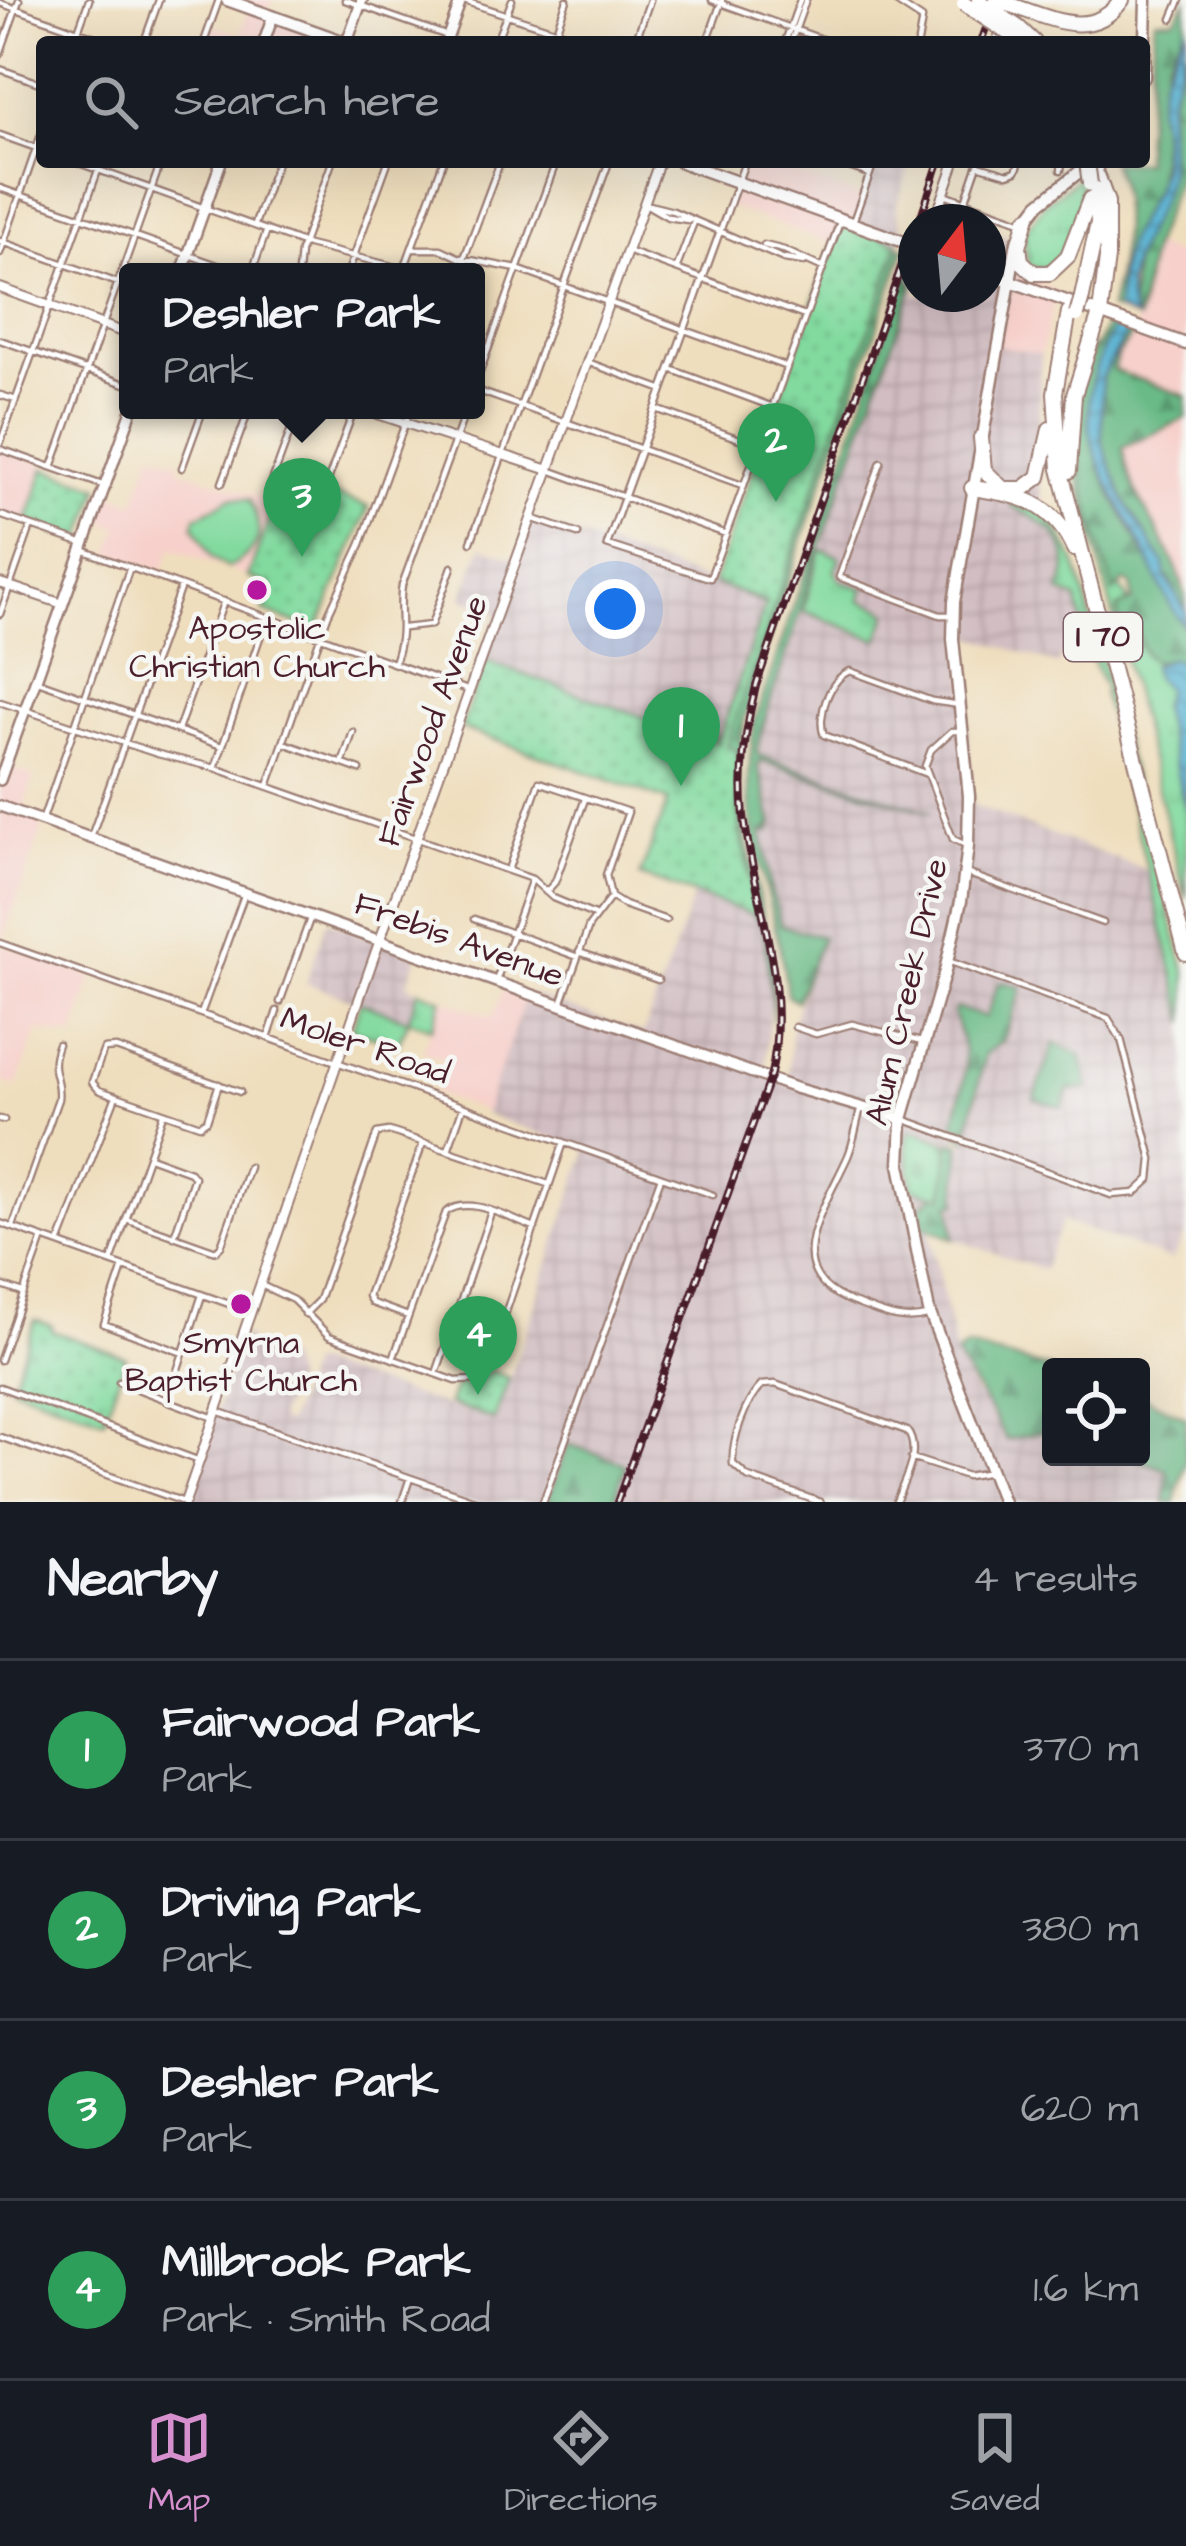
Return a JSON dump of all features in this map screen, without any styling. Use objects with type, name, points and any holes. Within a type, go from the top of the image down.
[{"type":"highway","points":[[997,0],[1060,22],[1084,24],[1102,20],[1122,0]]},
{"type":"highway","points":[[965,2],[1019,36]]},
{"type":"highway","points":[[1022,220],[1021,261],[1034,273],[1050,273],[1068,256],[1092,174]]},
{"type":"highway","points":[[1070,471],[1074,395],[1106,315],[1107,202],[1092,174]]},
{"type":"highway","name":"I 70","points":[[1078,295],[1092,174]]},
{"type":"highway","name":"I 70","points":[[1092,174],[1096,239],[1057,366],[1054,419],[1060,470],[1186,952]]},
{"type":"highway","name":"I 70","points":[[1073,314],[1063,391],[1070,471],[1186,918]]},
{"type":"highway","points":[[972,488],[978,484],[1023,489],[1039,477],[1054,419]]},
{"type":"highway","points":[[981,438],[984,470],[994,483],[1007,489]]},
{"type":"highway","points":[[972,488],[1024,497],[1047,508],[1070,539],[1092,594]]},
{"type":"main road","points":[[223,0],[254,4],[318,36]]},
{"type":"main road","points":[[448,36],[461,0]]},
{"type":"main road","points":[[1145,36],[1146,0]]},
{"type":"main road","points":[[348,36],[361,3]]},
{"type":"main road","points":[[266,36],[273,16]]},
{"type":"main road","points":[[185,263],[219,168]]},
{"type":"main road","points":[[698,168],[898,240]]},
{"type":"main road","points":[[1022,220],[1039,204],[1092,174]]},
{"type":"main road","name":"Alum Creek Drive","points":[[1003,1502],[932,1313],[902,1179],[902,1119],[948,961],[966,873],[963,731],[953,615],[1022,220]]},
{"type":"main road","points":[[1006,279],[1186,344]]},
{"type":"main road","points":[[0,780],[129,419]]},
{"type":"main road","name":"Frebis Avenue","points":[[0,806],[795,1088],[902,1119]]},
{"type":"street","points":[[0,54],[19,0]]},
{"type":"street","points":[[76,36],[89,0]]},
{"type":"street","points":[[146,36],[159,0]]},
{"type":"street","points":[[207,36],[223,0]]},
{"type":"street","points":[[345,0],[440,36]]},
{"type":"street","points":[[461,0],[574,36]]},
{"type":"street","points":[[498,36],[512,0]]},
{"type":"street","points":[[554,36],[567,0]]},
{"type":"street","points":[[636,36],[650,0]]},
{"type":"street","points":[[712,0],[813,36]]},
{"type":"street","points":[[790,36],[803,0]]},
{"type":"street","points":[[893,0],[922,19],[919,36]]},
{"type":"street","points":[[999,36],[1011,0]]},
{"type":"street","points":[[1172,19],[1180,0]]},
{"type":"street","points":[[709,36],[721,2]]},
{"type":"street","points":[[0,3],[92,36]]},
{"type":"street","points":[[0,70],[36,82]]},
{"type":"street","points":[[0,135],[36,148]]},
{"type":"street","points":[[0,253],[36,156]]},
{"type":"street","points":[[98,168],[0,446],[105,486]]},
{"type":"street","points":[[104,168],[303,244],[368,263]]},
{"type":"street","points":[[125,263],[159,168]]},
{"type":"street","points":[[254,225],[275,168]]},
{"type":"street","points":[[300,263],[330,168]]},
{"type":"street","points":[[351,263],[386,168]]},
{"type":"street","points":[[407,263],[441,168]]},
{"type":"street","points":[[463,263],[498,168]]},
{"type":"street","points":[[485,360],[554,168]]},
{"type":"street","points":[[472,542],[607,168]]},
{"type":"street","name":"Fairwood Avenue","points":[[184,1502],[657,168]]},
{"type":"street","points":[[743,168],[607,544],[707,580],[823,268],[872,168]]},
{"type":"street","points":[[940,204],[953,168]]},
{"type":"street","points":[[965,202],[977,168]]},
{"type":"street","points":[[989,168],[1007,175],[1017,168]]},
{"type":"street","points":[[0,188],[211,263]]},
{"type":"street","points":[[944,194],[1022,220]]},
{"type":"street","points":[[645,204],[784,259],[823,268]]},
{"type":"street","points":[[676,269],[694,221]]},
{"type":"street","points":[[255,263],[268,230]]},
{"type":"street","points":[[2,241],[118,283],[52,467]]},
{"type":"street","points":[[412,249],[433,248],[517,269],[787,367]]},
{"type":"street","points":[[627,251],[806,316]]},
{"type":"street","points":[[0,288],[119,331]]},
{"type":"street","points":[[641,449],[659,410],[684,329]]},
{"type":"street","points":[[0,340],[119,382]]},
{"type":"street","points":[[587,362],[663,389]]},
{"type":"street","points":[[673,370],[773,406]]},
{"type":"street","points":[[485,390],[744,486]]},
{"type":"street","points":[[0,394],[16,400]]},
{"type":"street","points":[[659,410],[759,446]]},
{"type":"street","points":[[182,468],[200,419]]},
{"type":"street","points":[[222,483],[246,419]]},
{"type":"street","points":[[271,484],[295,419]]},
{"type":"street","points":[[324,491],[351,419]]},
{"type":"street","points":[[399,419],[727,534]]},
{"type":"street","points":[[394,663],[404,628],[402,585],[463,419]]},
{"type":"street","points":[[268,786],[406,421]]},
{"type":"street","points":[[881,462],[838,577],[940,615],[953,615]]},
{"type":"street","points":[[0,515],[470,691]]},
{"type":"street","points":[[531,518],[578,534]]},
{"type":"street","points":[[0,614],[5,585],[31,526]]},
{"type":"street","points":[[42,821],[130,567]]},
{"type":"street","points":[[404,628],[431,625],[452,567]]},
{"type":"street","points":[[5,585],[63,604]]},
{"type":"street","points":[[90,838],[181,586]]},
{"type":"street","points":[[178,730],[224,601]]},
{"type":"street","points":[[215,768],[267,617]]},
{"type":"street","points":[[927,774],[824,735],[821,720],[835,681],[845,672],[932,701],[960,705]]},
{"type":"street","points":[[35,680],[221,746]]},
{"type":"street","points":[[0,702],[215,768],[532,879],[546,892],[594,915]]},
{"type":"street","points":[[963,731],[952,731],[925,761],[953,839],[968,846]]},
{"type":"street","points":[[342,764],[353,732]]},
{"type":"street","points":[[284,742],[360,770]]},
{"type":"street","points":[[508,871],[539,782],[628,812],[606,875],[611,896]]},
{"type":"street","points":[[546,892],[555,882],[585,797]]},
{"type":"street","points":[[966,873],[1102,923]]},
{"type":"street","points":[[496,982],[532,879]]},
{"type":"street","points":[[201,1015],[245,893]]},
{"type":"street","points":[[560,1005],[594,915],[611,896]]},
{"type":"street","points":[[611,896],[666,920]]},
{"type":"street","points":[[280,1002],[311,916]]},
{"type":"street","points":[[474,919],[658,980]]},
{"type":"street","name":"Moler Road","points":[[0,944],[713,1195]]},
{"type":"street","points":[[902,1119],[1111,1195],[1127,1196],[1144,1187],[1151,1175],[1152,1160],[1112,1022],[1097,1012],[948,961]]},
{"type":"street","points":[[268,1038],[278,1011]]},
{"type":"street","points":[[795,1027],[816,1034],[852,1024],[926,1043]]},
{"type":"street","points":[[13,1227],[58,1099],[52,1069],[58,1044]]},
{"type":"street","points":[[218,1084],[203,1125],[92,1085],[107,1046],[218,1084],[240,1092]]},
{"type":"street","points":[[59,1244],[116,1096]]},
{"type":"street","points":[[448,1150],[464,1106]]},
{"type":"street","points":[[862,1106],[850,1151],[814,1232],[815,1276],[830,1294],[897,1319],[932,1313]]},
{"type":"street","points":[[111,1262],[164,1113]]},
{"type":"street","points":[[305,1314],[319,1300],[374,1137],[380,1131],[549,1185]]},
{"type":"street","points":[[261,1285],[287,1296],[329,1336],[436,1374],[463,1382],[475,1380],[487,1367],[564,1142]]},
{"type":"street","points":[[408,1316],[369,1300],[423,1143]]},
{"type":"street","points":[[148,1157],[194,1175],[174,1237]]},
{"type":"street","points":[[126,1220],[213,1250],[221,1246],[249,1168]]},
{"type":"street","points":[[543,1502],[662,1177]]},
{"type":"street","points":[[393,1359],[441,1221],[454,1206],[472,1205],[535,1228]]},
{"type":"street","points":[[436,1374],[491,1212]]},
{"type":"street","points":[[0,1223],[252,1312]]},
{"type":"street","points":[[0,1360],[43,1238]]},
{"type":"street","points":[[124,1266],[104,1324],[183,1353]]},
{"type":"street","points":[[0,1285],[23,1293]]},
{"type":"street","points":[[168,1399],[202,1294]]},
{"type":"street","points":[[0,1329],[9,1333]]},
{"type":"street","points":[[118,1382],[480,1502]]},
{"type":"street","points":[[820,1502],[748,1477],[733,1464],[733,1448],[752,1396],[764,1384],[902,1428],[911,1436],[911,1459],[896,1502]]},
{"type":"street","points":[[0,1387],[199,1460]]},
{"type":"street","points":[[0,1437],[184,1502]]},
{"type":"street","points":[[911,1459],[967,1476],[991,1472]]},
{"type":"street","points":[[402,1502],[410,1478]]},
{"type":"shaded area","points":[[236,0],[273,0],[268,13],[311,29],[323,28],[331,36],[205,36],[209,24],[240,34],[250,9]]},
{"type":"shaded area","points":[[743,168],[781,168],[862,197],[851,226],[834,244],[729,207]]},
{"type":"shaded area","points":[[873,168],[909,168],[896,206],[898,243],[851,226]]},
{"type":"shaded area","points":[[1006,237],[1020,244],[1006,309]]},
{"type":"shaded area","points":[[1153,246],[1186,258],[1186,396],[1112,367],[1139,318]]},
{"type":"shaded area","points":[[1015,272],[1057,292],[1041,354],[998,346]]},
{"type":"shaded area","points":[[903,312],[1005,312],[998,346],[1041,354],[1037,468],[1046,522],[1061,541],[1091,657],[1079,660],[1062,655],[1058,665],[962,633],[973,805],[1147,870],[1186,1023],[1186,1232],[1172,1260],[1062,1221],[1043,1270],[954,1239],[951,1202],[958,1202],[956,1174],[985,1054],[995,1048],[998,985],[986,1018],[962,1009],[953,1013],[967,1048],[954,1123],[962,1127],[956,1142],[910,1129],[907,1144],[913,1189],[935,1194],[922,1202],[924,1226],[929,1230],[956,1355],[975,1393],[990,1404],[1006,1440],[1042,1429],[1042,1466],[1150,1463],[1167,1469],[1165,1502],[675,1502],[660,1497],[657,1502],[629,1502],[615,1497],[625,1467],[567,1445],[547,1502],[184,1502],[243,1335],[248,1345],[287,1359],[294,1381],[278,1419],[287,1424],[309,1365],[314,1364],[495,1421],[587,1150],[484,1114],[527,993],[643,1034],[694,894],[757,916],[763,926],[771,991],[765,1072],[788,1080],[792,1023],[822,938],[781,925],[761,829],[770,806],[760,761],[931,813],[759,756],[765,710],[803,611],[878,640],[884,609],[860,600],[863,589],[840,580],[835,572],[840,557],[821,549]]},
{"type":"shaded area","points":[[1186,418],[1186,589],[1140,504],[1125,469],[1123,447]]},
{"type":"shaded area","points":[[0,448],[47,465],[26,524],[0,514]]},
{"type":"shaded area","points":[[152,452],[180,462],[179,469],[275,502],[248,577],[172,548],[162,572],[109,554],[119,527],[98,520],[108,493],[135,502]]},
{"type":"shaded area","points":[[531,520],[767,602],[718,743],[485,661],[482,657],[498,612],[462,598],[482,547],[516,559]]},
{"type":"shaded area","points":[[5,765],[34,777],[22,812],[45,821],[1,945],[93,977],[74,1036],[37,1030],[17,1087],[0,1080],[0,771]]},
{"type":"shaded area","points":[[327,921],[418,955],[407,985],[419,990],[409,1020],[306,983]]},
{"type":"shaded area","points":[[504,985],[527,993],[485,1112],[435,1093],[446,1060],[423,1051],[442,999],[493,1017]]},
{"type":"green space","points":[[1186,0],[1186,26],[1167,60],[1157,108],[1162,134],[1157,185],[1138,219],[1117,311],[1110,309],[1123,216],[1113,168],[1150,168],[1155,19],[1175,19]]},
{"type":"green space","points":[[1186,49],[1183,163],[1151,250],[1138,319],[1131,313],[1134,252],[1168,177],[1169,104]]},
{"type":"green space","points":[[1081,176],[1080,218],[1054,269],[1028,267],[1024,233],[1045,203]]},
{"type":"green space","points":[[841,223],[898,243],[726,745],[737,751],[739,825],[757,916],[640,876],[668,801],[461,728],[485,661],[718,743],[766,602],[713,583]]},
{"type":"green space","points":[[898,246],[898,268],[744,721],[740,808],[772,959],[774,1022],[763,926],[752,914],[682,731],[675,728],[679,720],[685,721],[719,738],[766,605],[718,584]]},
{"type":"green space","points":[[898,297],[898,312],[904,312],[811,572],[757,752],[931,813],[760,761],[773,822],[770,832],[762,830],[781,925],[822,937],[797,1001],[787,995],[751,819],[749,775],[755,720]]},
{"type":"green space","points":[[1108,322],[1115,325],[1098,364],[1090,399],[1091,432],[1111,493],[1184,625],[1186,667],[1171,659],[1153,662],[1144,653],[1134,625],[1133,654],[1129,653],[1117,612],[1133,601],[1131,584],[1124,582],[1114,592],[1085,488],[1077,406],[1081,382]]},
{"type":"green space","points":[[1128,330],[1134,332],[1113,370],[1186,396],[1186,418],[1123,448],[1135,490],[1177,570],[1186,612],[1164,564],[1124,500],[1102,442],[1102,377]]},
{"type":"green space","points":[[1092,344],[1085,488],[1114,592],[1119,585],[1131,603],[1127,602],[1135,648],[1134,625],[1166,689],[1161,707],[1186,812],[1186,899],[1075,466],[1073,452]]},
{"type":"green space","points":[[45,468],[100,487],[82,540],[27,521]]},
{"type":"green space","points":[[280,489],[319,502],[324,491],[369,507],[317,631],[263,611],[272,586],[248,577]]},
{"type":"green space","points":[[1013,497],[1045,515],[1062,536],[1078,570],[1186,974],[1186,1023],[1105,689],[1076,599],[1060,592],[1066,561],[1063,548],[1049,529],[1011,506]]},
{"type":"green space","points":[[231,498],[249,499],[259,531],[254,547],[228,568],[212,558],[194,525],[196,517]]},
{"type":"green space","points":[[821,549],[840,557],[835,571],[840,580],[864,589],[860,600],[888,615],[878,640],[803,611]]},
{"type":"green space","points":[[1004,982],[1021,991],[1003,1041],[985,1054],[967,1138],[959,1135],[962,1127],[954,1124],[965,1068],[953,1013],[956,1008],[986,1017],[998,984]]},
{"type":"green space","points":[[419,990],[442,999],[432,1028],[409,1020],[397,1045],[352,1029],[360,1002],[408,1020]]},
{"type":"green space","points":[[1054,1043],[1081,1055],[1089,1088],[1069,1091],[1062,1108],[1034,1099]]},
{"type":"green space","points":[[910,1129],[949,1143],[943,1196],[913,1189],[907,1144]]},
{"type":"green space","points":[[949,1143],[960,1143],[958,1203],[951,1203],[954,1239],[924,1226],[920,1207],[935,1194],[943,1196]]},
{"type":"green space","points":[[35,1320],[52,1326],[52,1331],[126,1357],[104,1419],[11,1386]]},
{"type":"green space","points":[[967,1347],[1042,1367],[1042,1432],[1006,1440],[956,1355]]},
{"type":"green space","points":[[489,1370],[509,1378],[494,1420],[449,1404],[456,1384],[475,1383]]},
{"type":"green space","points":[[1150,1400],[1186,1417],[1186,1459],[1175,1502],[1165,1502],[1167,1470],[1150,1464]]},
{"type":"green space","points":[[568,1444],[622,1462],[625,1466],[614,1502],[547,1502]]},
{"type":"water","points":[[1186,26],[1168,109],[1168,175],[1129,280],[1135,318],[1117,311],[1120,272],[1128,239],[1157,185],[1162,78]]},
{"type":"water","points":[[1115,325],[1128,330],[1102,377],[1102,442],[1124,500],[1164,564],[1186,612],[1186,628],[1111,488],[1092,439],[1091,387]]},
{"type":"water","points":[[1171,658],[1186,667],[1186,812],[1161,707],[1166,689],[1152,666]]},
{"type":"railway","points":[[983,36],[996,0]]},
{"type":"railway","points":[[925,204],[937,168]]},
{"type":"railway","points":[[617,1502],[771,1074],[777,1008],[774,976],[743,799],[749,718],[898,276]]},
{"type":"place","name":"Driving Park","points":[[776,502]]},
{"type":"place","name":"Deshler Park","points":[[302,557]]},
{"type":"place","name":"Apostolic Christian Church","points":[[257,590]]},
{"type":"place","name":"Fairwood Park","points":[[681,786]]},
{"type":"place","name":"Smyrna Baptist Church","points":[[241,1304]]},
{"type":"place","name":"Millbrook Park","points":[[478,1395]]}]
